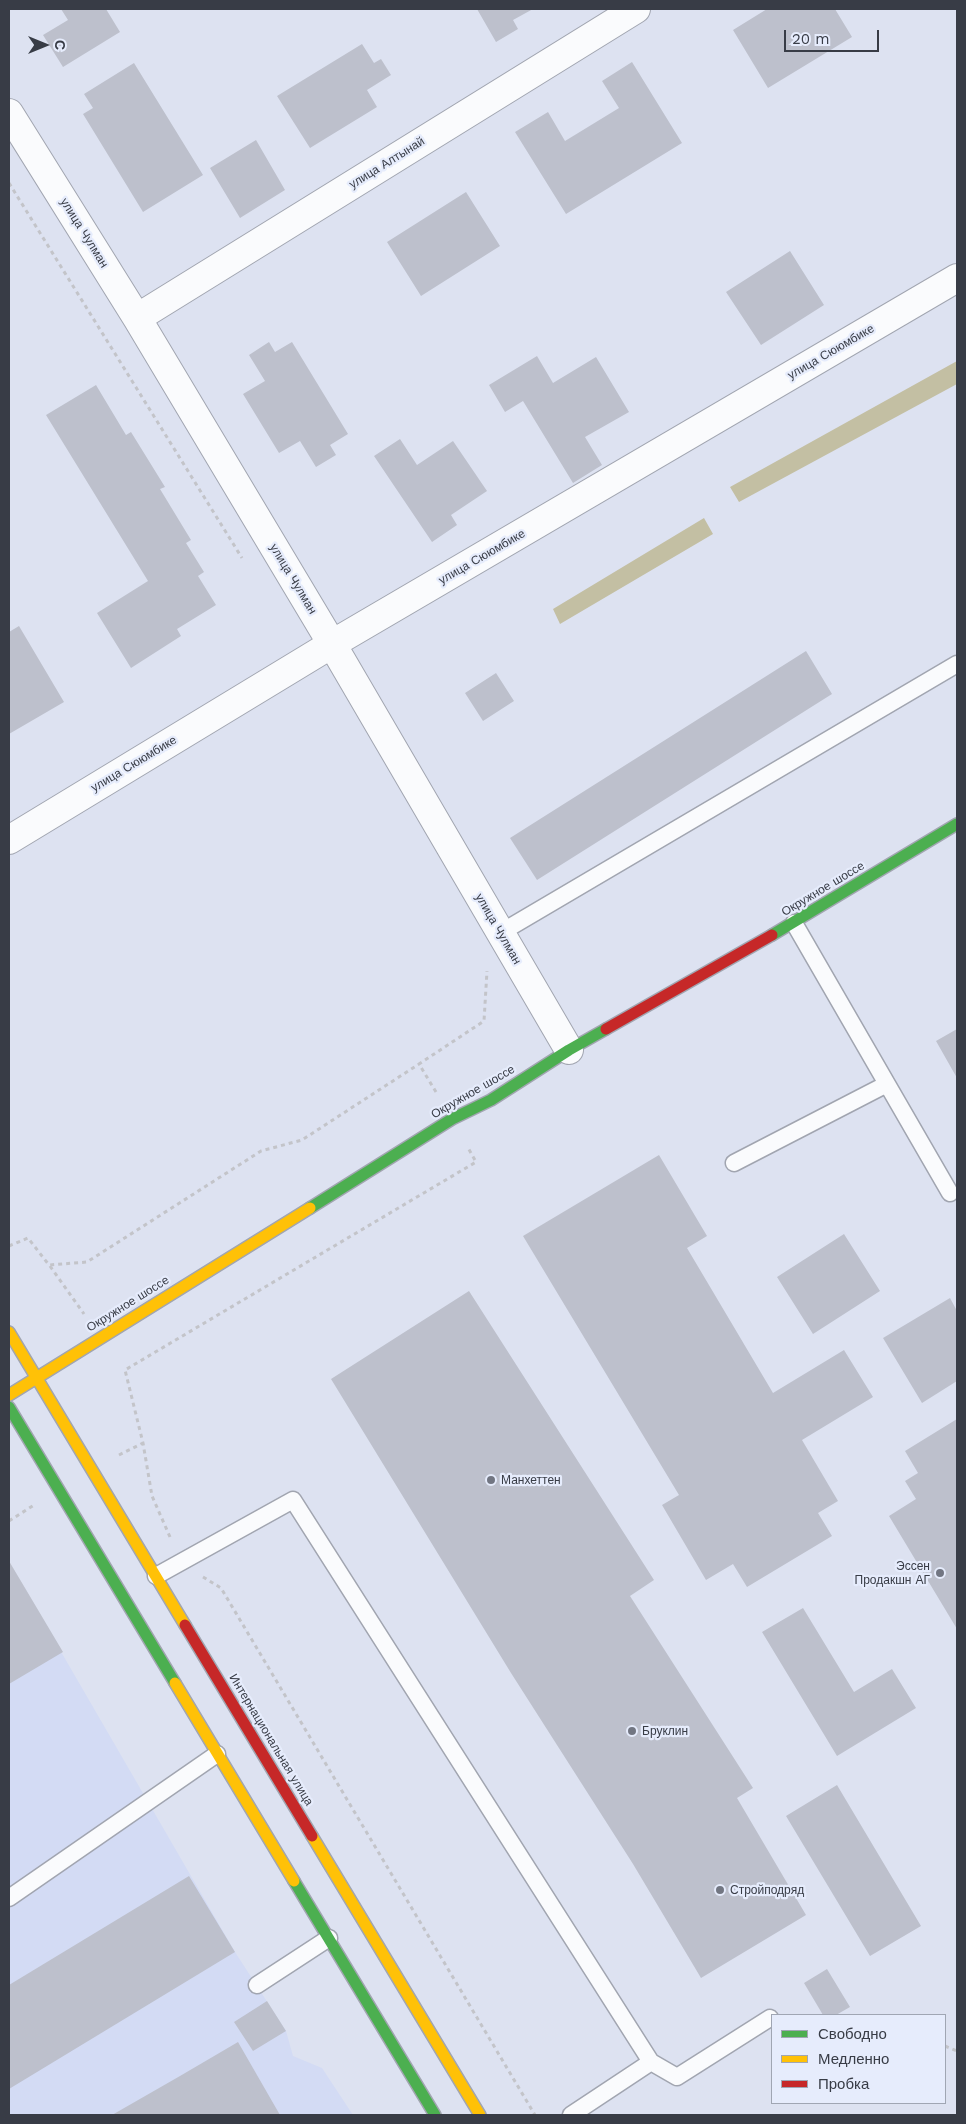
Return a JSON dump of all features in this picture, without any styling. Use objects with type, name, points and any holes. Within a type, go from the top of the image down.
[{"type":"street","name":"улица Алтынай","points":[[137,318],[636,9]]},
{"type":"street","name":"улица Чулман","points":[[9,113],[137,318],[332,644],[570,1050]]},
{"type":"street","name":"улица Сююмбике","points":[[9,840],[332,644],[957,278]]},
{"type":"street","name":"Окружное шоссе","points":[[9,1395],[452,1119],[490,1100],[570,1050],[794,923],[957,824]]},
{"type":"street","name":"Интернациональная улица","points":[[9,1332],[480,2115]]},
{"type":"street","points":[[9,1407],[435,2115]]},
{"type":"lane","points":[[500,933],[957,664]]},
{"type":"lane","points":[[794,923],[950,1193]]},
{"type":"lane","points":[[734,1163],[887,1084]]},
{"type":"lane","points":[[156,1576],[293,1500],[651,2062],[677,2077],[770,2018]]},
{"type":"lane","points":[[9,1898],[218,1754]]},
{"type":"lane","points":[[257,1985],[329,1938]]},
{"type":"lane","points":[[571,2115],[651,2062]]},
{"type":"path","points":[[9,183],[244,560]]},
{"type":"path","points":[[9,1246],[28,1238],[49,1266],[87,1262],[262,1151],[302,1140],[484,1021],[487,964]]},
{"type":"path","points":[[420,1064],[476,1162],[125,1370],[143,1443],[152,1496],[181,1562],[221,1588],[535,2115]]},
{"type":"shaded area","points":[[957,361],[957,384],[739,502],[730,487]]},
{"type":"shaded area","points":[[704,518],[713,534],[560,624],[553,609]]},
{"type":"shaded area","points":[[9,1562],[235,1952],[286,2031],[293,2056],[322,2068],[353,2115],[9,2115]]},
{"type":"building","points":[[61,9],[106,9],[120,32],[63,67],[43,35],[68,20]]},
{"type":"building","points":[[477,9],[533,9],[513,20],[518,29],[496,42]]},
{"type":"building","points":[[767,9],[835,9],[852,37],[768,88],[733,30]]},
{"type":"building","points":[[362,44],[374,63],[381,59],[391,75],[367,90],[377,107],[310,148],[277,96]]},
{"type":"building","points":[[632,62],[682,143],[566,214],[515,132],[548,112],[565,141],[619,108],[602,81]]},
{"type":"building","points":[[134,63],[203,175],[143,212],[83,114],[93,108],[84,94]]},
{"type":"building","points":[[256,140],[285,190],[240,218],[210,168]]},
{"type":"building","points":[[466,192],[500,246],[421,296],[387,242]]},
{"type":"building","points":[[790,251],[824,305],[761,345],[726,292]]},
{"type":"building","points":[[269,342],[275,352],[292,342],[348,434],[330,445],[336,455],[316,467],[300,441],[279,453],[243,394],[265,381],[249,355]]},
{"type":"building","points":[[537,356],[553,383],[596,357],[629,412],[585,437],[602,465],[573,483],[523,401],[505,412],[489,385]]},
{"type":"building","points":[[96,385],[126,435],[131,432],[165,487],[160,489],[191,540],[186,543],[204,572],[198,576],[216,605],[177,629],[181,636],[131,668],[97,613],[148,581],[46,415]]},
{"type":"building","points":[[400,439],[417,465],[453,441],[487,491],[451,515],[457,525],[432,542],[374,456]]},
{"type":"building","points":[[19,626],[64,702],[9,734],[9,632]]},
{"type":"building","points":[[806,651],[832,694],[537,880],[510,838]]},
{"type":"building","points":[[496,673],[514,701],[483,721],[465,693]]},
{"type":"building","points":[[957,1029],[957,1078],[936,1041]]},
{"type":"building","points":[[659,1155],[707,1236],[687,1248],[773,1393],[844,1350],[873,1397],[802,1440],[838,1501],[818,1513],[832,1536],[747,1587],[733,1564],[706,1580],[662,1505],[679,1495],[523,1236]]},
{"type":"building","points":[[844,1234],[880,1291],[813,1334],[777,1277]]},
{"type":"building","points":[[469,1291],[654,1580],[630,1596],[753,1788],[737,1798],[806,1915],[701,1978],[633,1864],[511,1673],[331,1379]]},
{"type":"building","points":[[950,1298],[957,1311],[957,1381],[922,1403],[883,1338]]},
{"type":"building","name":"Эссен Продакшн АГ","points":[[957,1419],[957,1629],[889,1516],[916,1499],[905,1481],[918,1473],[905,1451]]},
{"type":"building","points":[[9,1561],[63,1652],[9,1684]]},
{"type":"building","points":[[803,1608],[854,1692],[892,1669],[916,1708],[837,1756],[762,1632]]},
{"type":"building","points":[[837,1785],[921,1926],[870,1956],[786,1816]]},
{"type":"building","points":[[189,1876],[235,1952],[9,2089],[9,1985]]},
{"type":"building","points":[[827,1969],[850,2007],[838,2014],[822,2014],[804,1983]]},
{"type":"building","points":[[267,2001],[286,2031],[253,2051],[234,2022]]},
{"type":"building","points":[[238,2042],[280,2115],[112,2115],[180,2076]]},
{"type":"traffic: fast","points":[[772,935],[957,824]]},
{"type":"traffic: fast","points":[[310,1208],[452,1119],[491,1100],[569,1050],[606,1029]]},
{"type":"traffic: fast","points":[[9,1407],[175,1683]]},
{"type":"traffic: fast","points":[[294,1881],[435,2115]]},
{"type":"traffic: slow","points":[[9,1395],[310,1208]]},
{"type":"traffic: slow","points":[[9,1332],[185,1625]]},
{"type":"traffic: slow","points":[[175,1683],[294,1881]]},
{"type":"traffic: slow","points":[[312,1836],[480,2115]]},
{"type":"traffic: jam","points":[[606,1029],[772,935]]},
{"type":"traffic: jam","points":[[185,1625],[312,1836]]},
{"type":"place","name":"Манхеттен","points":[[491,1480]]},
{"type":"place","name":"Эссен Продакшн АГ","points":[[940,1573]]},
{"type":"place","name":"Бруклин","points":[[632,1731]]},
{"type":"place","name":"Стройподряд","points":[[720,1890]]}]
